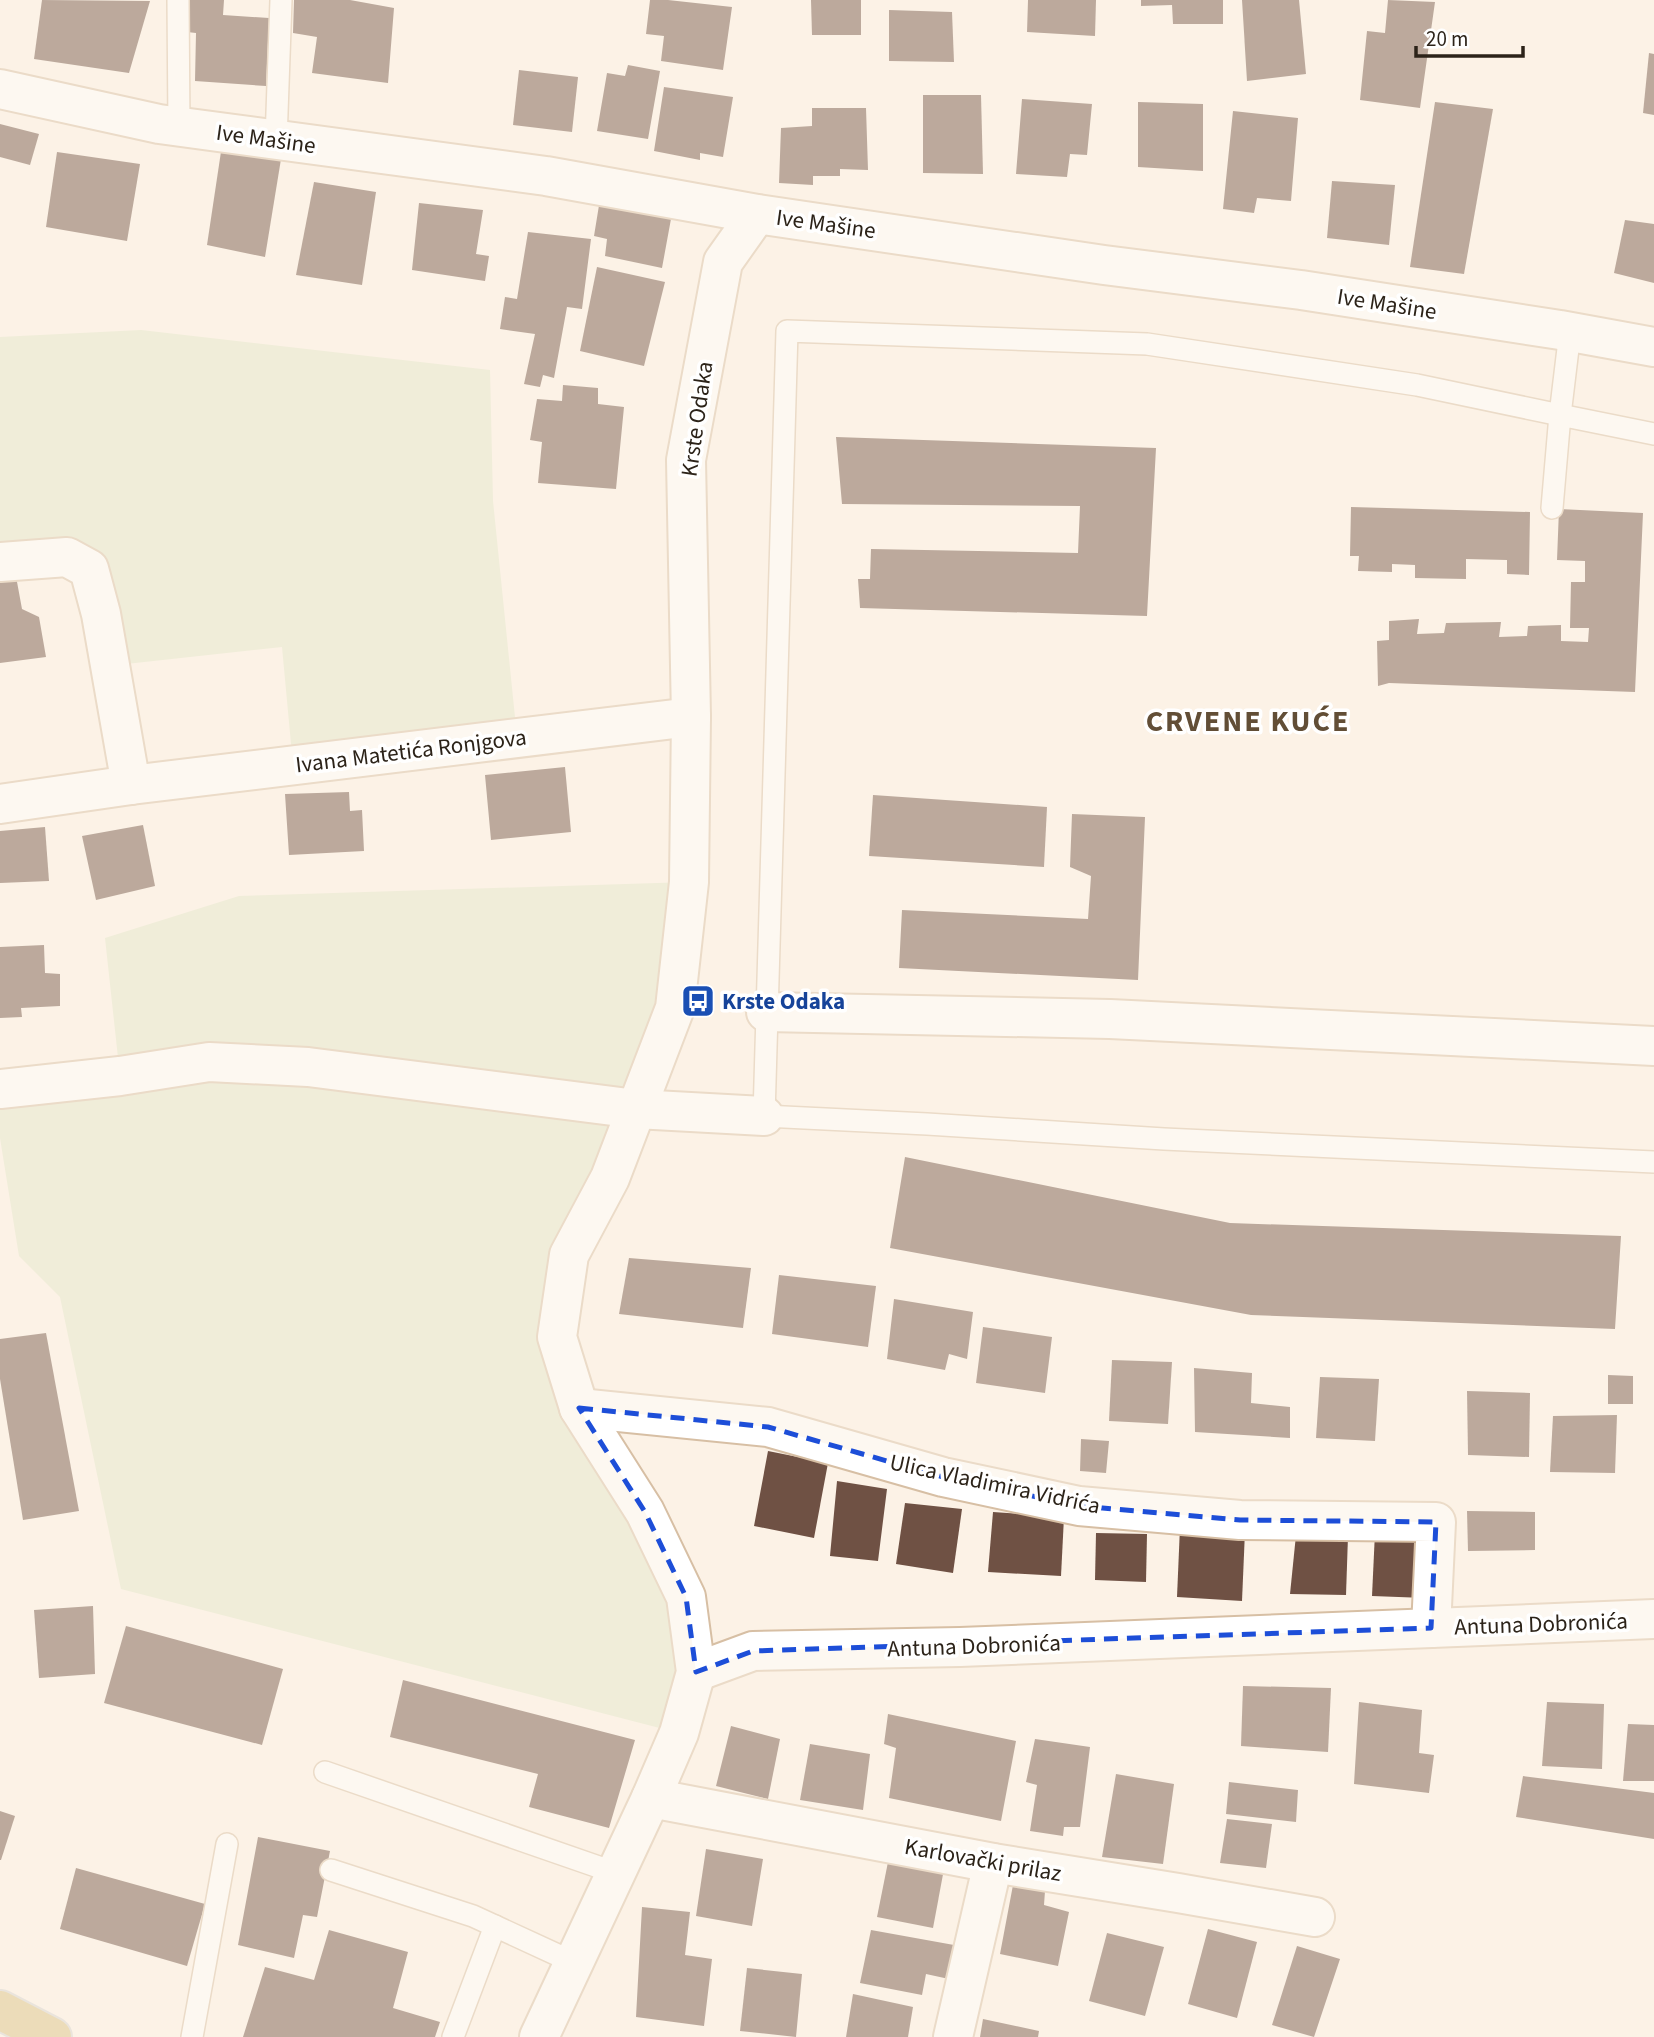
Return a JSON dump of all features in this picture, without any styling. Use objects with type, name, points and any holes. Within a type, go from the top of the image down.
[{"type":"main road","points":[[0,2010],[52,2037]]},
{"type":"street","name":"Ive Mašine","points":[[0,89],[179,127],[547,176],[757,214],[1104,265],[1301,290],[1654,347]]},
{"type":"street","name":"Krste Odaka","points":[[696,1672],[686,1597],[645,1512],[579,1408],[557,1337],[569,1255],[610,1178],[675,1008],[689,882],[691,716],[686,460],[723,262],[757,214]]},
{"type":"street","points":[[0,562],[67,557],[89,569],[101,614],[131,785]]},
{"type":"street","name":"Ivana Matetića Ronjgova","points":[[0,804],[131,785],[691,716]]},
{"type":"street","points":[[766,1012],[1110,1019],[1654,1046]]},
{"type":"street","points":[[0,1089],[120,1076],[209,1062],[308,1067],[636,1109],[764,1116]]},
{"type":"street","name":"Ulica Vladimira Vidrića","points":[[579,1408],[768,1427],[943,1477],[1079,1506],[1240,1520],[1436,1522],[1431,1628]]},
{"type":"street","name":"Antuna Dobronića","points":[[696,1672],[753,1651],[960,1647],[1654,1619]]},
{"type":"street","points":[[539,2037],[680,1733],[696,1672]]},
{"type":"street","name":"Karlovački prilaz","points":[[651,1798],[993,1863],[1315,1917]]},
{"type":"street","points":[[953,2037],[993,1863]]},
{"type":"lane","points":[[178,0],[179,127]]},
{"type":"lane","points":[[276,141],[281,0]]},
{"type":"lane","points":[[1654,434],[1417,385],[1147,344],[787,331],[764,1116],[1164,1139],[1654,1162]]},
{"type":"lane","points":[[1552,509],[1570,332]]},
{"type":"lane","points":[[325,1772],[616,1873]]},
{"type":"lane","points":[[192,2037],[227,1844]]},
{"type":"lane","points":[[331,1870],[473,1916],[575,1962]]},
{"type":"lane","points":[[453,2037],[495,1926]]},
{"type":"highlighted area","points":[[579,1408],[768,1427],[943,1477],[1079,1506],[1240,1520],[1436,1522],[1431,1628],[753,1651],[696,1672],[686,1597],[645,1512]]},
{"type":"green space","points":[[141,330],[490,370],[493,501],[517,737],[293,765],[282,647],[126,664],[89,569],[0,562],[0,337]]},
{"type":"green space","points":[[689,882],[675,1008],[557,1337],[686,1597],[679,1733],[121,1589],[60,1297],[19,1256],[0,1138],[0,1089],[120,1076],[105,938],[239,896]]},
{"type":"building","points":[[42,0],[150,1],[129,73],[34,59]]},
{"type":"building","points":[[189,0],[224,0],[223,15],[269,18],[266,86],[195,81],[196,33],[187,32]]},
{"type":"building","points":[[294,0],[350,0],[394,8],[388,83],[312,73],[317,37],[293,33]]},
{"type":"building","points":[[650,0],[732,7],[723,70],[661,61],[664,36],[646,34]]},
{"type":"building","points":[[811,0],[861,0],[861,35],[812,35]]},
{"type":"building","points":[[1028,0],[1096,0],[1095,36],[1027,32]]},
{"type":"building","points":[[1141,0],[1223,0],[1223,24],[1173,24],[1172,5],[1141,6]]},
{"type":"building","points":[[1242,0],[1299,0],[1306,74],[1247,81]]},
{"type":"building","points":[[1388,0],[1435,2],[1420,108],[1360,100],[1367,31],[1385,33]]},
{"type":"building","points":[[889,10],[952,12],[954,62],[889,61]]},
{"type":"building","points":[[1649,53],[1654,54],[1654,115],[1643,113]]},
{"type":"building","points":[[628,65],[660,71],[648,139],[597,131],[607,73],[625,76]]},
{"type":"building","points":[[519,70],[578,77],[572,132],[513,125]]},
{"type":"building","points":[[664,87],[733,97],[723,157],[700,153],[700,160],[654,151]]},
{"type":"building","points":[[923,95],[981,95],[983,174],[923,173]]},
{"type":"building","points":[[1022,99],[1092,104],[1087,155],[1070,154],[1067,177],[1016,174]]},
{"type":"building","points":[[1138,102],[1203,104],[1203,171],[1138,167]]},
{"type":"building","points":[[1435,102],[1493,109],[1464,274],[1410,267]]},
{"type":"building","points":[[812,108],[866,108],[868,170],[840,169],[840,176],[813,176],[813,185],[779,183],[781,128],[812,126]]},
{"type":"building","points":[[1233,111],[1298,118],[1291,201],[1257,198],[1254,213],[1223,209]]},
{"type":"building","points":[[0,124],[39,134],[30,165],[0,157]]},
{"type":"building","points":[[222,145],[282,153],[265,257],[207,245]]},
{"type":"building","points":[[57,152],[140,164],[127,241],[46,227]]},
{"type":"building","points":[[1332,181],[1395,185],[1389,245],[1327,238]]},
{"type":"building","points":[[314,182],[376,192],[362,285],[296,275]]},
{"type":"building","points":[[601,193],[673,208],[662,268],[605,256],[607,239],[594,236]]},
{"type":"building","points":[[419,203],[483,210],[476,254],[489,256],[485,281],[412,270]]},
{"type":"building","points":[[1625,220],[1654,224],[1654,283],[1614,273]]},
{"type":"building","points":[[528,232],[591,239],[582,309],[567,307],[554,378],[543,375],[540,387],[524,384],[535,334],[500,329],[505,297],[517,299]]},
{"type":"building","points":[[597,267],[665,282],[644,366],[580,351]]},
{"type":"building","points":[[563,385],[598,388],[598,404],[624,407],[616,489],[538,483],[542,442],[530,440],[537,399],[562,401]]},
{"type":"building","points":[[836,437],[1156,448],[1147,616],[860,608],[858,579],[870,579],[871,549],[1078,553],[1080,506],[842,504]]},
{"type":"building","points":[[1351,507],[1530,512],[1529,575],[1507,574],[1507,560],[1466,559],[1466,579],[1415,578],[1415,565],[1392,564],[1392,572],[1358,571],[1359,556],[1350,556]]},
{"type":"building","points":[[1559,509],[1643,513],[1635,692],[1389,683],[1378,686],[1377,641],[1389,640],[1389,621],[1419,619],[1417,634],[1444,633],[1446,623],[1501,622],[1499,637],[1527,636],[1528,626],[1561,625],[1561,641],[1588,642],[1589,628],[1570,628],[1571,582],[1585,582],[1585,561],[1557,560]]},
{"type":"building","points":[[15,571],[22,609],[39,617],[46,657],[0,663],[0,572]]},
{"type":"building","points":[[565,767],[571,832],[491,840],[485,775]]},
{"type":"building","points":[[349,792],[350,811],[362,810],[364,851],[289,855],[285,794]]},
{"type":"building","points":[[873,795],[1047,807],[1044,867],[869,856]]},
{"type":"building","points":[[1072,814],[1145,817],[1138,980],[899,968],[902,910],[1088,919],[1091,876],[1070,867]]},
{"type":"building","points":[[143,825],[155,886],[96,900],[82,836]]},
{"type":"building","points":[[45,827],[49,881],[0,883],[0,831]]},
{"type":"building","points":[[44,945],[45,973],[60,974],[60,1006],[21,1008],[22,1017],[0,1018],[0,947]]},
{"type":"building","points":[[905,1157],[1230,1223],[1621,1236],[1615,1329],[1251,1315],[890,1248]]},
{"type":"building","points":[[629,1258],[751,1268],[743,1328],[619,1314]]},
{"type":"building","points":[[779,1275],[876,1286],[868,1347],[772,1334]]},
{"type":"building","points":[[894,1299],[973,1312],[967,1359],[949,1354],[945,1370],[887,1359]]},
{"type":"building","points":[[983,1327],[1052,1337],[1045,1393],[976,1383]]},
{"type":"building","points":[[46,1333],[79,1511],[23,1520],[0,1379],[0,1339]]},
{"type":"building","points":[[1112,1360],[1172,1362],[1168,1424],[1109,1421]]},
{"type":"building","points":[[1194,1368],[1252,1373],[1251,1403],[1290,1407],[1290,1438],[1195,1432]]},
{"type":"building","points":[[1608,1375],[1633,1376],[1633,1404],[1608,1404]]},
{"type":"building","points":[[1320,1377],[1379,1379],[1375,1441],[1316,1438]]},
{"type":"building","points":[[1467,1391],[1530,1393],[1529,1457],[1468,1455]]},
{"type":"building","points":[[1617,1415],[1615,1473],[1550,1472],[1553,1416]]},
{"type":"building","points":[[1081,1439],[1109,1441],[1106,1473],[1080,1471]]},
{"type":"building","points":[[768,1451],[828,1463],[814,1538],[754,1526]]},
{"type":"building","points":[[837,1481],[887,1489],[878,1561],[830,1556]]},
{"type":"building","points":[[905,1503],[962,1509],[953,1573],[896,1564]]},
{"type":"building","points":[[1467,1511],[1535,1512],[1535,1550],[1468,1551]]},
{"type":"building","points":[[993,1512],[1064,1517],[1061,1576],[988,1572]]},
{"type":"building","points":[[1180,1527],[1245,1531],[1242,1601],[1177,1597]]},
{"type":"building","points":[[1375,1532],[1426,1532],[1425,1598],[1372,1596]]},
{"type":"building","points":[[1096,1533],[1147,1534],[1146,1582],[1095,1580]]},
{"type":"building","points":[[1296,1535],[1348,1536],[1346,1595],[1290,1594]]},
{"type":"building","points":[[93,1606],[95,1674],[39,1678],[34,1610]]},
{"type":"building","points":[[126,1626],[283,1669],[262,1745],[104,1703]]},
{"type":"building","points":[[403,1680],[635,1740],[609,1828],[529,1807],[538,1774],[390,1737]]},
{"type":"building","points":[[1243,1686],[1331,1688],[1328,1752],[1241,1746]]},
{"type":"building","points":[[1359,1702],[1422,1710],[1419,1753],[1434,1755],[1429,1793],[1354,1784]]},
{"type":"building","points":[[1547,1702],[1604,1704],[1602,1769],[1542,1766]]},
{"type":"building","points":[[888,1714],[1016,1741],[1001,1821],[889,1798],[896,1748],[884,1744]]},
{"type":"building","points":[[1628,1724],[1654,1725],[1654,1781],[1623,1781]]},
{"type":"building","points":[[731,1726],[780,1739],[768,1799],[716,1786]]},
{"type":"building","points":[[1035,1739],[1090,1747],[1080,1827],[1064,1827],[1063,1836],[1030,1831],[1037,1785],[1026,1782]]},
{"type":"building","points":[[810,1744],[870,1754],[863,1810],[800,1800]]},
{"type":"building","points":[[1116,1774],[1174,1784],[1163,1864],[1102,1857]]},
{"type":"building","points":[[1523,1776],[1654,1793],[1654,1839],[1516,1817]]},
{"type":"building","points":[[1229,1782],[1298,1790],[1296,1822],[1226,1814]]},
{"type":"building","points":[[0,1811],[15,1816],[1,1860],[0,1860]]},
{"type":"building","points":[[1227,1819],[1272,1824],[1266,1868],[1220,1863]]},
{"type":"building","points":[[258,1837],[330,1851],[317,1917],[303,1915],[294,1958],[238,1945]]},
{"type":"building","points":[[706,1849],[763,1859],[752,1926],[696,1916]]},
{"type":"building","points":[[889,1857],[944,1869],[933,1928],[877,1917]]},
{"type":"building","points":[[76,1868],[205,1904],[187,1966],[60,1929]]},
{"type":"building","points":[[1013,1885],[1045,1891],[1044,1905],[1069,1912],[1058,1966],[1000,1954]]},
{"type":"building","points":[[642,1907],[690,1912],[685,1955],[712,1959],[704,2026],[636,2017]]},
{"type":"building","points":[[1208,1929],[1257,1942],[1237,2018],[1188,2004]]},
{"type":"building","points":[[329,1930],[408,1952],[393,2008],[440,2022],[435,2037],[243,2037],[265,1967],[314,1980]]},
{"type":"building","points":[[871,1930],[954,1945],[949,1979],[926,1974],[922,1995],[860,1983]]},
{"type":"building","points":[[1107,1933],[1164,1947],[1145,2016],[1089,2001]]},
{"type":"building","points":[[1297,1946],[1340,1959],[1314,2037],[1272,2025]]},
{"type":"building","points":[[747,1968],[802,1974],[796,2037],[740,2031]]},
{"type":"building","points":[[853,1994],[913,2007],[908,2037],[846,2037]]},
{"type":"building","points":[[983,2019],[1039,2031],[1038,2037],[980,2037]]},
{"type":"place","name":"Krste Odaka","points":[[698,1001]]},
{"type":"district","name":"CRVENE KUĆE","points":[[1248,721]]}]
